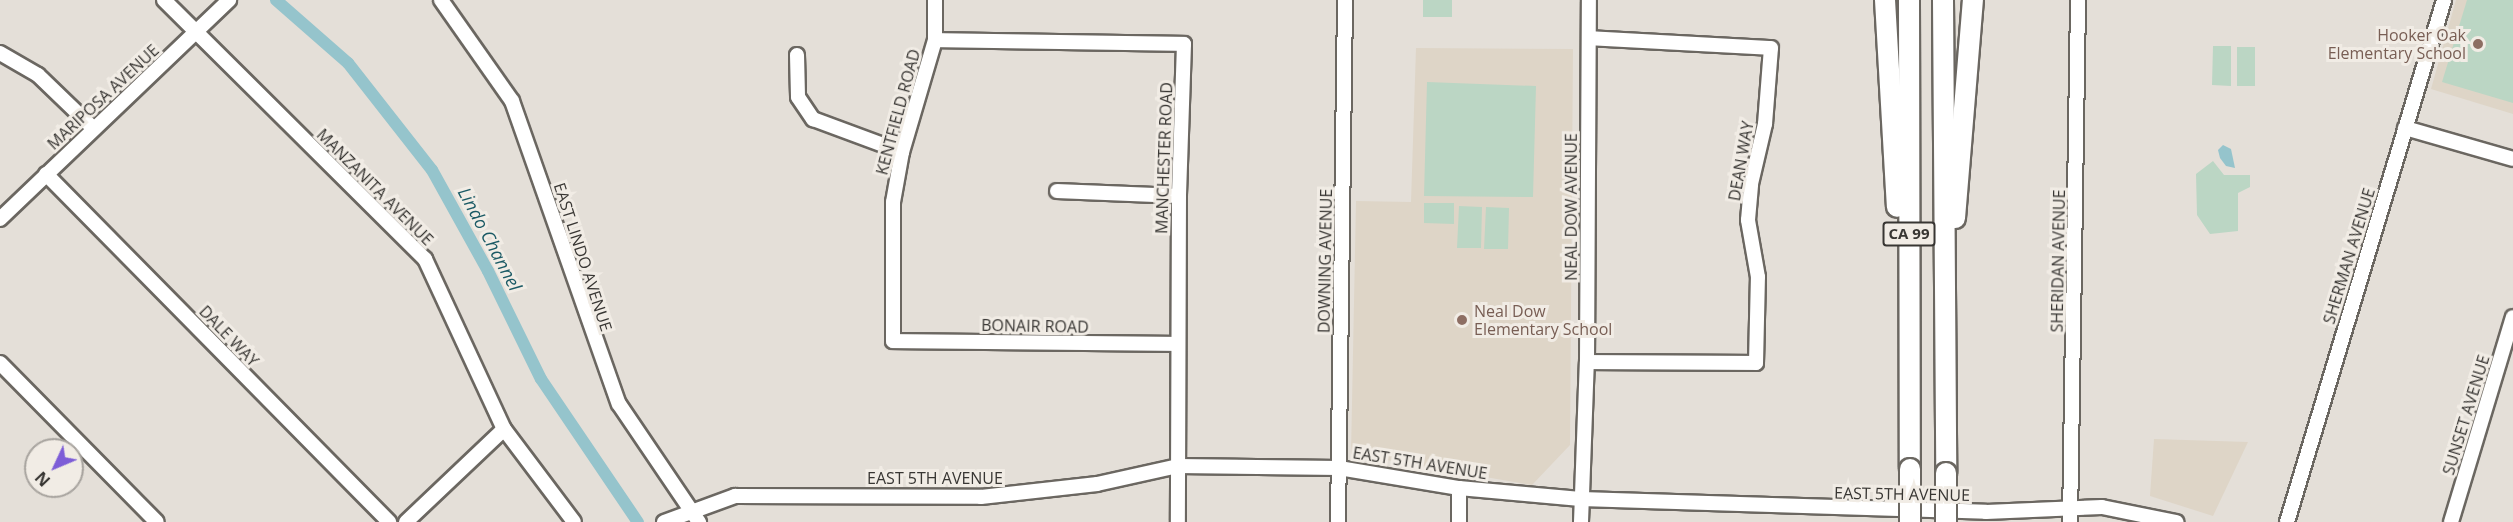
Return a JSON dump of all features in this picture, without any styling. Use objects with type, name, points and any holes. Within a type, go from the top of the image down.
[{"type":"highway","points":[[1886,0],[1901,260],[1909,284]]},
{"type":"highway","name":"CA 99","points":[[1908,0],[1910,522]]},
{"type":"highway","name":"CA 99","points":[[1943,0],[1946,522]]},
{"type":"highway","points":[[1944,292],[1954,231],[1973,0]]},
{"type":"street","name":"MANZANITA AVENUE","points":[[164,0],[425,259],[504,429],[574,522]]},
{"type":"street","name":"MARIPOSA AVENUE","points":[[0,219],[229,0]]},
{"type":"street","name":"EAST LINDO AVENUE","points":[[441,0],[512,102],[602,365],[619,404],[689,511],[699,522]]},
{"type":"street","name":"KENTFIELD ROAD","points":[[893,341],[891,230],[902,152],[935,40],[935,0]]},
{"type":"street","name":"DOWNING AVENUE","points":[[1338,522],[1345,0]]},
{"type":"street","name":"NEAL DOW AVENUE","points":[[1581,522],[1587,362],[1589,0]]},
{"type":"street","name":"SHERIDAN AVENUE","points":[[2070,522],[2078,0]]},
{"type":"street","name":"SHERMAN AVENUE","points":[[2287,522],[2444,0]]},
{"type":"street","name":"DEAN WAY","points":[[1587,362],[1756,363],[1758,278],[1748,220],[1751,184],[1765,124],[1771,48],[1589,39]]},
{"type":"street","name":"MANCHESTER ROAD","points":[[935,40],[1184,44],[1177,344],[1178,522]]},
{"type":"street","points":[[0,53],[38,75],[93,128]]},
{"type":"street","points":[[797,55],[798,97],[813,119],[902,152]]},
{"type":"street","points":[[2405,128],[2513,159]]},
{"type":"street","name":"DALE WAY","points":[[46,174],[389,522]]},
{"type":"street","points":[[1057,191],[1179,196]]},
{"type":"street","name":"SUNSET AVENUE","points":[[2451,522],[2513,317]]},
{"type":"street","name":"BONAIR ROAD","points":[[893,341],[1177,344]]},
{"type":"street","points":[[0,363],[157,522]]},
{"type":"street","points":[[406,522],[504,429]]},
{"type":"street","name":"EAST 5TH AVENUE","points":[[667,520],[735,496],[767,493],[981,496],[1042,492],[1178,466],[1339,468],[1459,488],[1581,500],[1986,512],[2071,506],[2129,510],[2176,522]]},
{"type":"street","points":[[1459,488],[1459,522]]},
{"type":"shaded area","name":"Hooker Oak Elementary School","points":[[2456,0],[2513,0],[2513,114],[2431,89]]},
{"type":"shaded area","name":"Neal Dow Elementary School","points":[[1416,48],[1573,49],[1570,445],[1532,485],[1351,454],[1356,201],[1411,202]]},
{"type":"shaded area","points":[[2154,439],[2248,442],[2213,516],[2150,496]]},
{"type":"green space","points":[[1423,0],[1452,0],[1452,17],[1423,17]]},
{"type":"green space","name":"Hooker Oak Elementary School","points":[[2467,0],[2513,0],[2513,103],[2442,82]]},
{"type":"green space","points":[[2213,46],[2231,46],[2231,86],[2212,85]]},
{"type":"green space","points":[[2237,47],[2255,47],[2255,86],[2237,86]]},
{"type":"green space","points":[[1427,82],[1536,86],[1533,197],[1424,196]]},
{"type":"green space","points":[[2213,161],[2224,175],[2250,175],[2250,187],[2238,193],[2238,231],[2210,234],[2197,215],[2196,174]]},
{"type":"green space","points":[[1424,203],[1454,203],[1454,224],[1424,223]]},
{"type":"green space","points":[[1459,206],[1482,207],[1481,248],[1457,248]]},
{"type":"green space","points":[[1486,207],[1509,208],[1508,249],[1484,249]]},
{"type":"water","points":[[2223,145],[2231,149],[2235,168],[2226,166],[2220,158],[2218,150]]},
{"type":"waterway","name":"Lindo Channel","points":[[276,0],[348,63],[432,170],[488,271],[541,379],[638,522]]},
{"type":"place","name":"Hooker Oak Elementary School","points":[[2478,44]]},
{"type":"place","name":"Neal Dow Elementary School","points":[[1462,320]]}]
